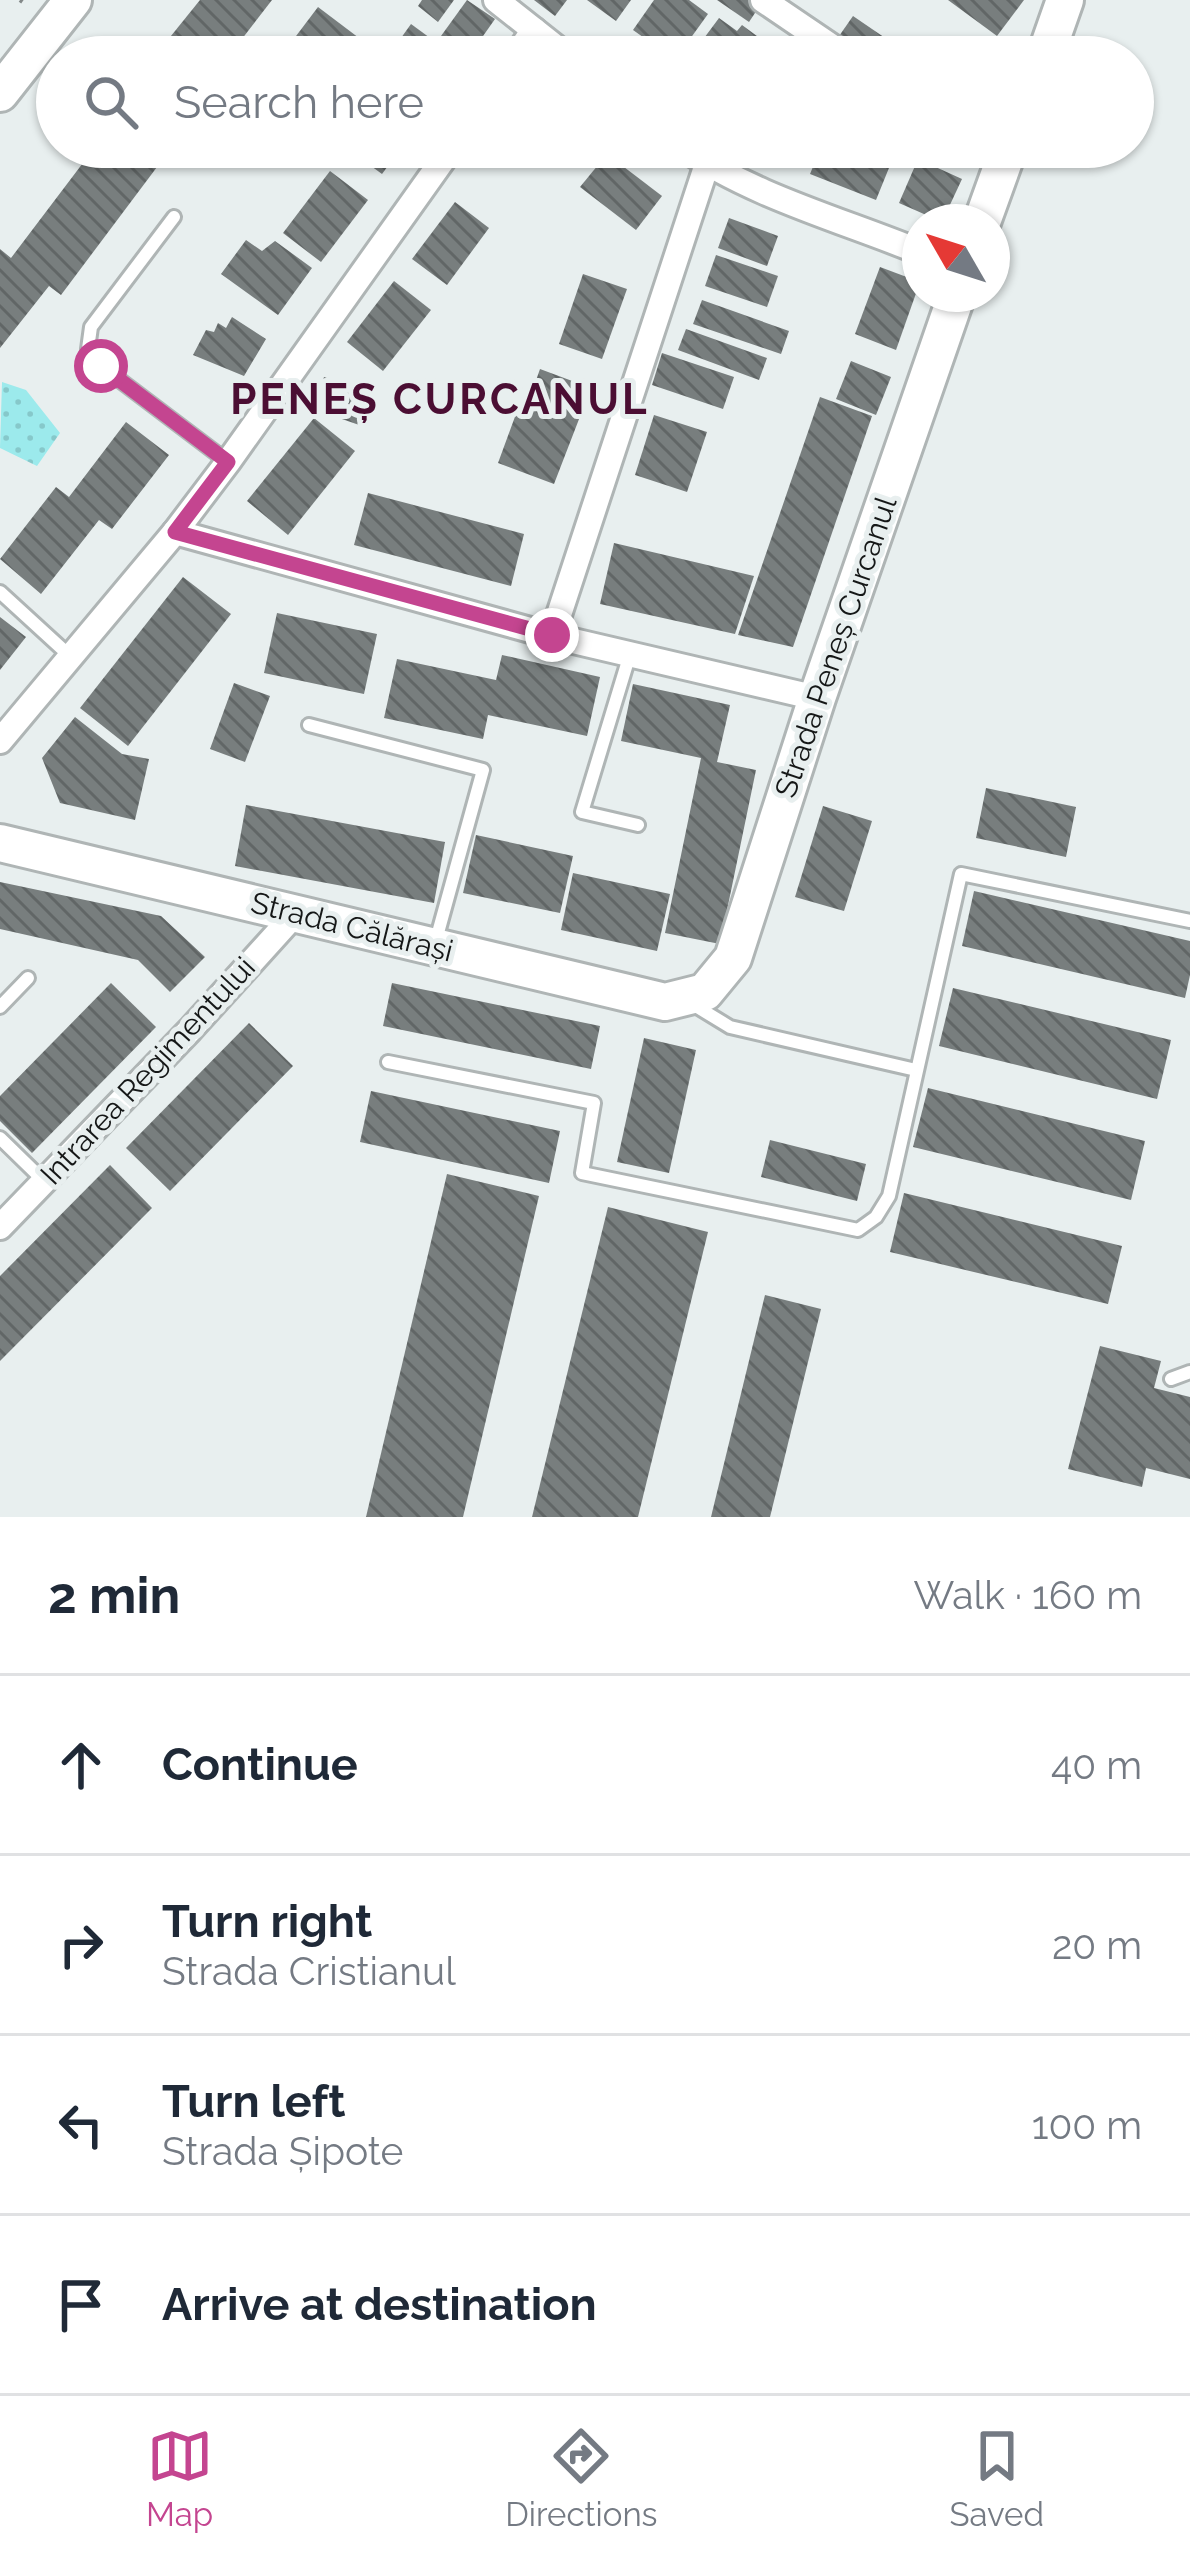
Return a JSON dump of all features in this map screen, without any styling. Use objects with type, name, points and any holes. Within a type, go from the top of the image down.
[{"type":"street","points":[[45,36],[73,0]]},
{"type":"street","points":[[496,0],[542,36]]},
{"type":"street","points":[[764,0],[816,36]]},
{"type":"street","points":[[1052,36],[1065,0]]},
{"type":"street","points":[[530,36],[534,30]]},
{"type":"street","points":[[0,94],[36,48]]},
{"type":"street","points":[[0,741],[175,532],[437,168]]},
{"type":"street","points":[[552,635],[706,168]]},
{"type":"street","points":[[717,168],[902,245]]},
{"type":"street","points":[[987,204],[998,168]]},
{"type":"street","name":"Strada Peneș Curcanul","points":[[695,996],[733,958],[951,312]]},
{"type":"street","points":[[175,532],[552,635],[817,698]]},
{"type":"street","name":"Strada Călărași","points":[[0,843],[665,1002],[695,996]]},
{"type":"street","name":"Intrarea Regimentului","points":[[0,1227],[295,914]]},
{"type":"lane","points":[[174,217],[91,327],[88,349],[101,366],[228,462]]},
{"type":"lane","points":[[0,592],[72,657]]},
{"type":"lane","points":[[630,654],[582,812],[638,825]]},
{"type":"lane","points":[[309,725],[483,770],[434,947]]},
{"type":"lane","points":[[388,1062],[594,1103],[582,1172],[858,1230],[876,1217],[889,1196],[962,874],[1190,921]]},
{"type":"lane","points":[[0,1007],[28,978]]},
{"type":"lane","points":[[695,996],[730,1027],[916,1070]]},
{"type":"lane","points":[[0,1138],[44,1181]]},
{"type":"lane","points":[[1171,1378],[1190,1372]]},
{"type":"shaded area","points":[[2,382],[26,390],[60,433],[37,466],[0,448]]},
{"type":"building","points":[[200,0],[272,0],[244,36],[171,36]]},
{"type":"building","points":[[422,0],[454,0],[438,22],[418,6]]},
{"type":"building","points":[[467,0],[495,19],[483,36],[441,36]]},
{"type":"building","points":[[534,0],[567,0],[555,16]]},
{"type":"building","points":[[587,0],[631,0],[616,21]]},
{"type":"building","points":[[654,0],[689,0],[708,14],[692,36],[641,36],[633,30]]},
{"type":"building","points":[[717,0],[756,0],[761,4],[749,22]]},
{"type":"building","points":[[948,0],[1024,0],[997,36]]},
{"type":"building","points":[[318,7],[356,36],[296,36]]},
{"type":"building","points":[[853,16],[882,36],[839,36]]},
{"type":"building","points":[[719,18],[737,31],[742,25],[757,36],[706,36]]},
{"type":"building","points":[[411,24],[427,36],[402,36]]},
{"type":"building","points":[[79,168],[156,168],[61,295],[49,286],[0,348],[0,249],[11,258]]},
{"type":"building","points":[[596,168],[625,168],[662,196],[636,230],[580,187]]},
{"type":"building","points":[[812,168],[889,168],[876,200],[810,174]]},
{"type":"building","points":[[914,168],[938,168],[962,179],[950,204],[902,204]]},
{"type":"building","points":[[330,171],[368,200],[321,262],[283,233]]},
{"type":"building","points":[[455,202],[489,228],[447,285],[412,259]]},
{"type":"building","points":[[729,218],[778,236],[767,266],[718,248]]},
{"type":"building","points":[[246,240],[262,251],[275,241],[312,268],[278,315],[221,274]]},
{"type":"building","points":[[716,255],[778,276],[767,307],[705,286]]},
{"type":"building","points":[[880,267],[902,275],[902,312],[909,312],[896,350],[855,334]]},
{"type":"building","points":[[583,274],[627,289],[602,359],[559,344]]},
{"type":"building","points":[[394,281],[431,310],[383,371],[347,342]]},
{"type":"building","points":[[702,300],[789,331],[781,354],[693,324]]},
{"type":"building","points":[[232,317],[266,339],[244,376],[193,355],[206,330],[214,332],[218,323],[226,328]]},
{"type":"building","points":[[686,329],[767,358],[759,380],[678,350]]},
{"type":"building","points":[[662,353],[734,377],[723,409],[652,385]]},
{"type":"building","points":[[851,361],[891,377],[876,415],[836,399]]},
{"type":"building","points":[[540,369],[591,388],[554,484],[498,463],[520,403],[527,406]]},
{"type":"building","points":[[324,377],[376,396],[365,427],[313,409]]},
{"type":"building","points":[[820,397],[872,416],[793,647],[738,635]]},
{"type":"building","points":[[654,415],[707,432],[687,492],[635,475]]},
{"type":"building","points":[[314,418],[355,451],[288,535],[247,501]]},
{"type":"building","points":[[126,422],[169,455],[112,529],[99,520],[41,594],[0,559],[56,487],[69,497]]},
{"type":"building","points":[[368,493],[524,534],[511,586],[354,545]]},
{"type":"building","points":[[614,543],[754,576],[735,634],[600,604]]},
{"type":"building","points":[[183,577],[231,614],[128,746],[80,708]]},
{"type":"building","points":[[277,613],[377,634],[364,694],[264,673]]},
{"type":"building","points":[[0,617],[26,637],[0,670]]},
{"type":"building","points":[[502,655],[600,677],[587,736],[488,715],[483,739],[384,718],[397,659],[496,680]]},
{"type":"building","points":[[234,683],[270,696],[245,762],[210,749]]},
{"type":"building","points":[[633,684],[730,705],[717,762],[756,770],[720,944],[665,933],[701,758],[621,741]]},
{"type":"building","points":[[75,717],[122,754],[149,759],[135,820],[60,803],[42,758]]},
{"type":"building","points":[[986,788],[1076,807],[1066,857],[976,838]]},
{"type":"building","points":[[246,805],[445,842],[434,903],[235,866]]},
{"type":"building","points":[[823,806],[872,821],[844,911],[795,897]]},
{"type":"building","points":[[476,835],[573,856],[560,913],[463,893]]},
{"type":"building","points":[[573,873],[670,894],[657,951],[561,930]]},
{"type":"building","points":[[0,882],[161,916],[205,957],[170,992],[138,960],[0,929]]},
{"type":"building","points":[[974,891],[1190,941],[1185,998],[962,946]]},
{"type":"building","points":[[111,983],[156,1027],[32,1153],[0,1121],[0,1096]]},
{"type":"building","points":[[392,983],[600,1026],[591,1069],[383,1026]]},
{"type":"building","points":[[953,988],[1171,1040],[1157,1099],[939,1046]]},
{"type":"building","points":[[249,1023],[293,1066],[170,1191],[126,1148]]},
{"type":"building","points":[[644,1038],[696,1050],[669,1173],[617,1162]]},
{"type":"building","points":[[928,1088],[1145,1141],[1131,1200],[913,1147]]},
{"type":"building","points":[[371,1091],[560,1131],[549,1183],[360,1142]]},
{"type":"building","points":[[770,1140],[866,1164],[857,1201],[761,1177]]},
{"type":"building","points":[[110,1165],[152,1208],[0,1361],[0,1276]]},
{"type":"building","points":[[447,1174],[539,1196],[463,1517],[366,1517]]},
{"type":"building","points":[[904,1193],[1122,1246],[1108,1304],[890,1252]]},
{"type":"building","points":[[608,1207],[708,1232],[638,1517],[532,1517]]},
{"type":"building","points":[[765,1295],[821,1309],[770,1517],[711,1517]]},
{"type":"building","points":[[1100,1346],[1161,1361],[1154,1388],[1190,1397],[1190,1479],[1146,1468],[1142,1487],[1068,1469]]},
{"type":"district","name":"PENEȘ CURCANUL","points":[[440,399]]},
{"type":"route","points":[[101,366],[228,462],[175,532],[552,635]]}]
